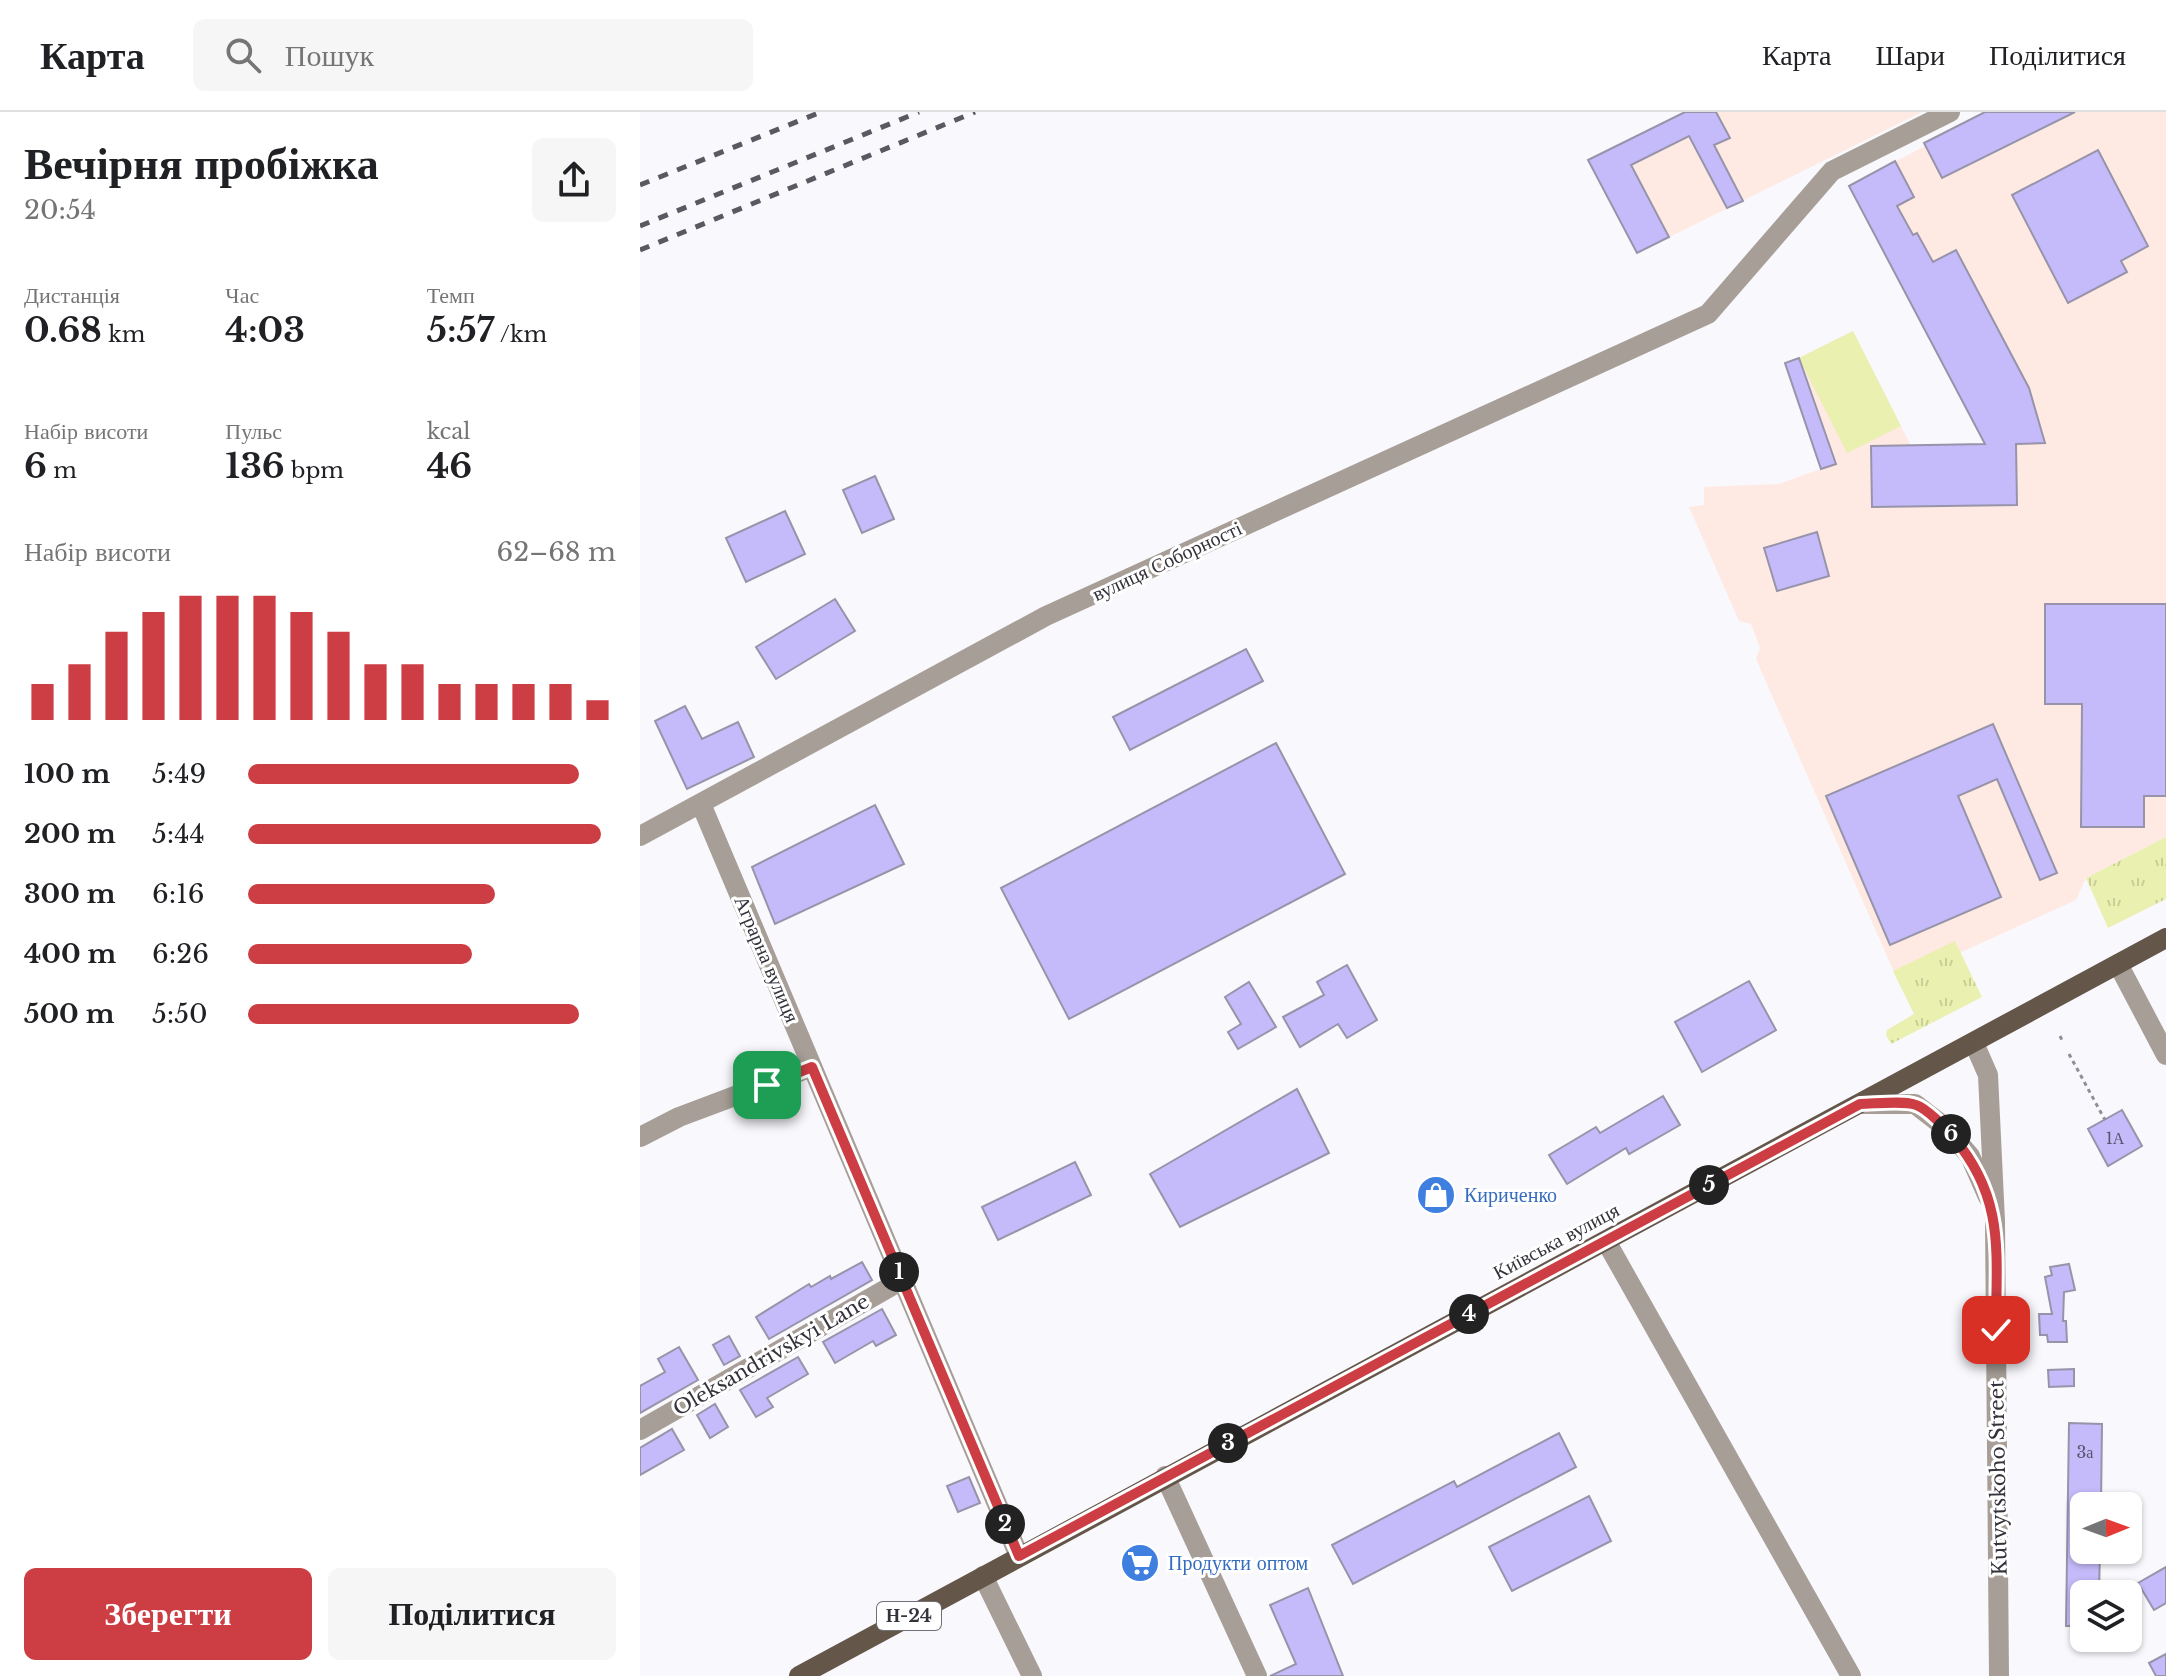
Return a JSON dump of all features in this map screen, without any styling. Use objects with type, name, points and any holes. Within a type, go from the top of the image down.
[{"type":"main road","name":"Київська вулиця","points":[[799,1676],[2166,938]]},
{"type":"street","name":"вулиця Соборності","points":[[640,836],[1046,616],[1708,314],[1832,171],[1950,112]]},
{"type":"street","name":"Аграрна вулиця","points":[[701,804],[1019,1556]]},
{"type":"street","points":[[2118,964],[2166,1055]]},
{"type":"street","name":"Kutvytskoho Street","points":[[1974,1043],[1988,1075],[1995,1221],[1999,1676]]},
{"type":"street","points":[[640,1137],[679,1117],[812,1067]]},
{"type":"street","points":[[1860,1104],[1915,1104],[1946,1128],[1970,1156],[1984,1183],[1995,1221]]},
{"type":"street","points":[[1606,1241],[1851,1676]]},
{"type":"street","name":"Oleksandrivskyi Lane","points":[[640,1430],[902,1280]]},
{"type":"street","points":[[1165,1476],[1251,1674]]},
{"type":"street","points":[[983,1576],[1032,1676]]},
{"type":"path","points":[[2060,1036],[2063,1042]]},
{"type":"path","points":[[2069,1054],[2105,1120]]},
{"type":"shaded area","points":[[1685,112],[1922,112],[1637,253],[1588,160]]},
{"type":"shaded area","points":[[1985,112],[2166,112],[2166,837],[2086,878],[2076,900],[1898,981],[1756,659],[1760,648],[1751,624],[1739,621],[1689,507],[1704,505],[1704,487],[1779,484],[1835,464],[1799,358],[1853,331],[1911,446],[1985,444],[1849,186]]},
{"type":"green space","points":[[1853,331],[1901,426],[1847,453],[1799,358]]},
{"type":"green space","points":[[2166,837],[2166,899],[2108,928],[2086,878]]},
{"type":"green space","points":[[1955,941],[1982,997],[1891,1044],[1887,1030],[1914,1014],[1893,971]]},
{"type":"building","points":[[1685,112],[1716,112],[1730,138],[1714,145],[1743,201],[1727,208],[1689,136],[1631,165],[1669,237],[1637,253],[1588,160]]},
{"type":"building","points":[[1985,112],[2075,112],[1942,178],[1924,143]]},
{"type":"building","points":[[2098,150],[2148,246],[2121,261],[2127,272],[2068,303],[2012,195]]},
{"type":"building","points":[[1895,161],[1914,197],[1897,206],[1913,235],[1917,233],[1933,262],[1956,250],[2029,388],[2045,443],[2016,444],[2017,505],[1872,507],[1871,446],[1985,444],[1849,186]]},
{"type":"building","points":[[1799,358],[1836,464],[1821,469],[1785,363]]},
{"type":"building","points":[[875,476],[894,519],[862,533],[843,490]]},
{"type":"building","points":[[785,511],[805,554],[746,582],[726,538]]},
{"type":"building","points":[[1817,532],[1829,576],[1777,591],[1764,548]]},
{"type":"building","points":[[835,599],[855,631],[776,679],[756,647]]},
{"type":"building","points":[[2045,604],[2166,604],[2166,796],[2144,796],[2144,827],[2081,827],[2082,704],[2045,704]]},
{"type":"building","points":[[1246,649],[1263,681],[1130,750],[1113,717]]},
{"type":"building","points":[[685,706],[702,739],[738,722],[754,757],[687,789],[655,721]]},
{"type":"building","points":[[1993,724],[2057,873],[2040,880],[1997,779],[1958,796],[2001,897],[1890,945],[1826,796]]},
{"type":"building","points":[[1276,743],[1345,874],[1069,1019],[1001,888]]},
{"type":"building","points":[[875,805],[904,864],[775,924],[752,867]]},
{"type":"building","points":[[1347,965],[1377,1020],[1347,1038],[1338,1024],[1300,1047],[1283,1017],[1324,995],[1317,982]]},
{"type":"building","points":[[1749,981],[1776,1030],[1702,1072],[1675,1022]]},
{"type":"building","points":[[1249,982],[1276,1027],[1238,1049],[1228,1032],[1241,1024],[1225,997]]},
{"type":"building","points":[[1297,1089],[1329,1153],[1180,1227],[1150,1174]]},
{"type":"building","points":[[1663,1096],[1680,1125],[1629,1154],[1626,1148],[1567,1184],[1549,1155],[1596,1127],[1600,1133]]},
{"type":"building","points":[[2122,1110],[2142,1146],[2108,1166],[2088,1129]]},
{"type":"building","points":[[1075,1162],[1091,1195],[998,1240],[982,1207]]},
{"type":"building","points":[[862,1262],[872,1280],[769,1339],[756,1317],[809,1284],[811,1287],[830,1276],[831,1279]]},
{"type":"building","points":[[2069,1264],[2075,1290],[2064,1292],[2063,1321],[2066,1321],[2067,1342],[2048,1342],[2047,1335],[2040,1335],[2039,1314],[2052,1314],[2045,1277],[2052,1275],[2050,1267]]},
{"type":"building","points":[[882,1309],[896,1335],[876,1346],[873,1341],[835,1363],[823,1342]]},
{"type":"building","points":[[729,1336],[740,1356],[724,1365],[713,1345]]},
{"type":"building","points":[[679,1347],[698,1380],[640,1413],[640,1386],[665,1372],[658,1359]]},
{"type":"building","points":[[798,1357],[808,1374],[767,1398],[773,1407],[756,1417],[740,1390]]},
{"type":"building","points":[[2074,1369],[2074,1386],[2049,1387],[2048,1370]]},
{"type":"building","points":[[715,1404],[728,1427],[710,1438],[697,1415]]},
{"type":"building","points":[[2069,1423],[2102,1424],[2101,1492],[2070,1492],[2070,1564],[2100,1564],[2099,1580],[2070,1580],[2070,1626],[2066,1626]]},
{"type":"building","points":[[672,1429],[684,1450],[640,1475],[640,1448]]},
{"type":"building","points":[[1559,1433],[1576,1467],[1353,1584],[1332,1545],[1454,1481],[1457,1487]]},
{"type":"building","points":[[969,1477],[980,1503],[958,1512],[947,1486]]},
{"type":"building","points":[[1589,1496],[1611,1541],[1512,1591],[1489,1547]]},
{"type":"building","points":[[2166,1567],[2166,1603],[2154,1610],[2142,1590],[2142,1581]]},
{"type":"building","points":[[1308,1588],[1343,1676],[1270,1676],[1296,1664],[1270,1605]]},
{"type":"building","points":[[2166,1654],[2166,1676],[2156,1676],[2149,1663]]},
{"type":"railway","points":[[640,185],[821,112]]},
{"type":"railway","points":[[640,226],[919,112]]},
{"type":"railway","points":[[640,250],[975,112]]},
{"type":"place","name":"Кириченко","points":[[1436,1195]]},
{"type":"place","name":"Продукти оптом","points":[[1140,1563]]},
{"type":"route","points":[[767,1085],[812,1067],[1019,1556],[1860,1104],[1915,1104],[1946,1128],[1970,1156],[1984,1183],[1995,1221],[1996,1330]]}]
